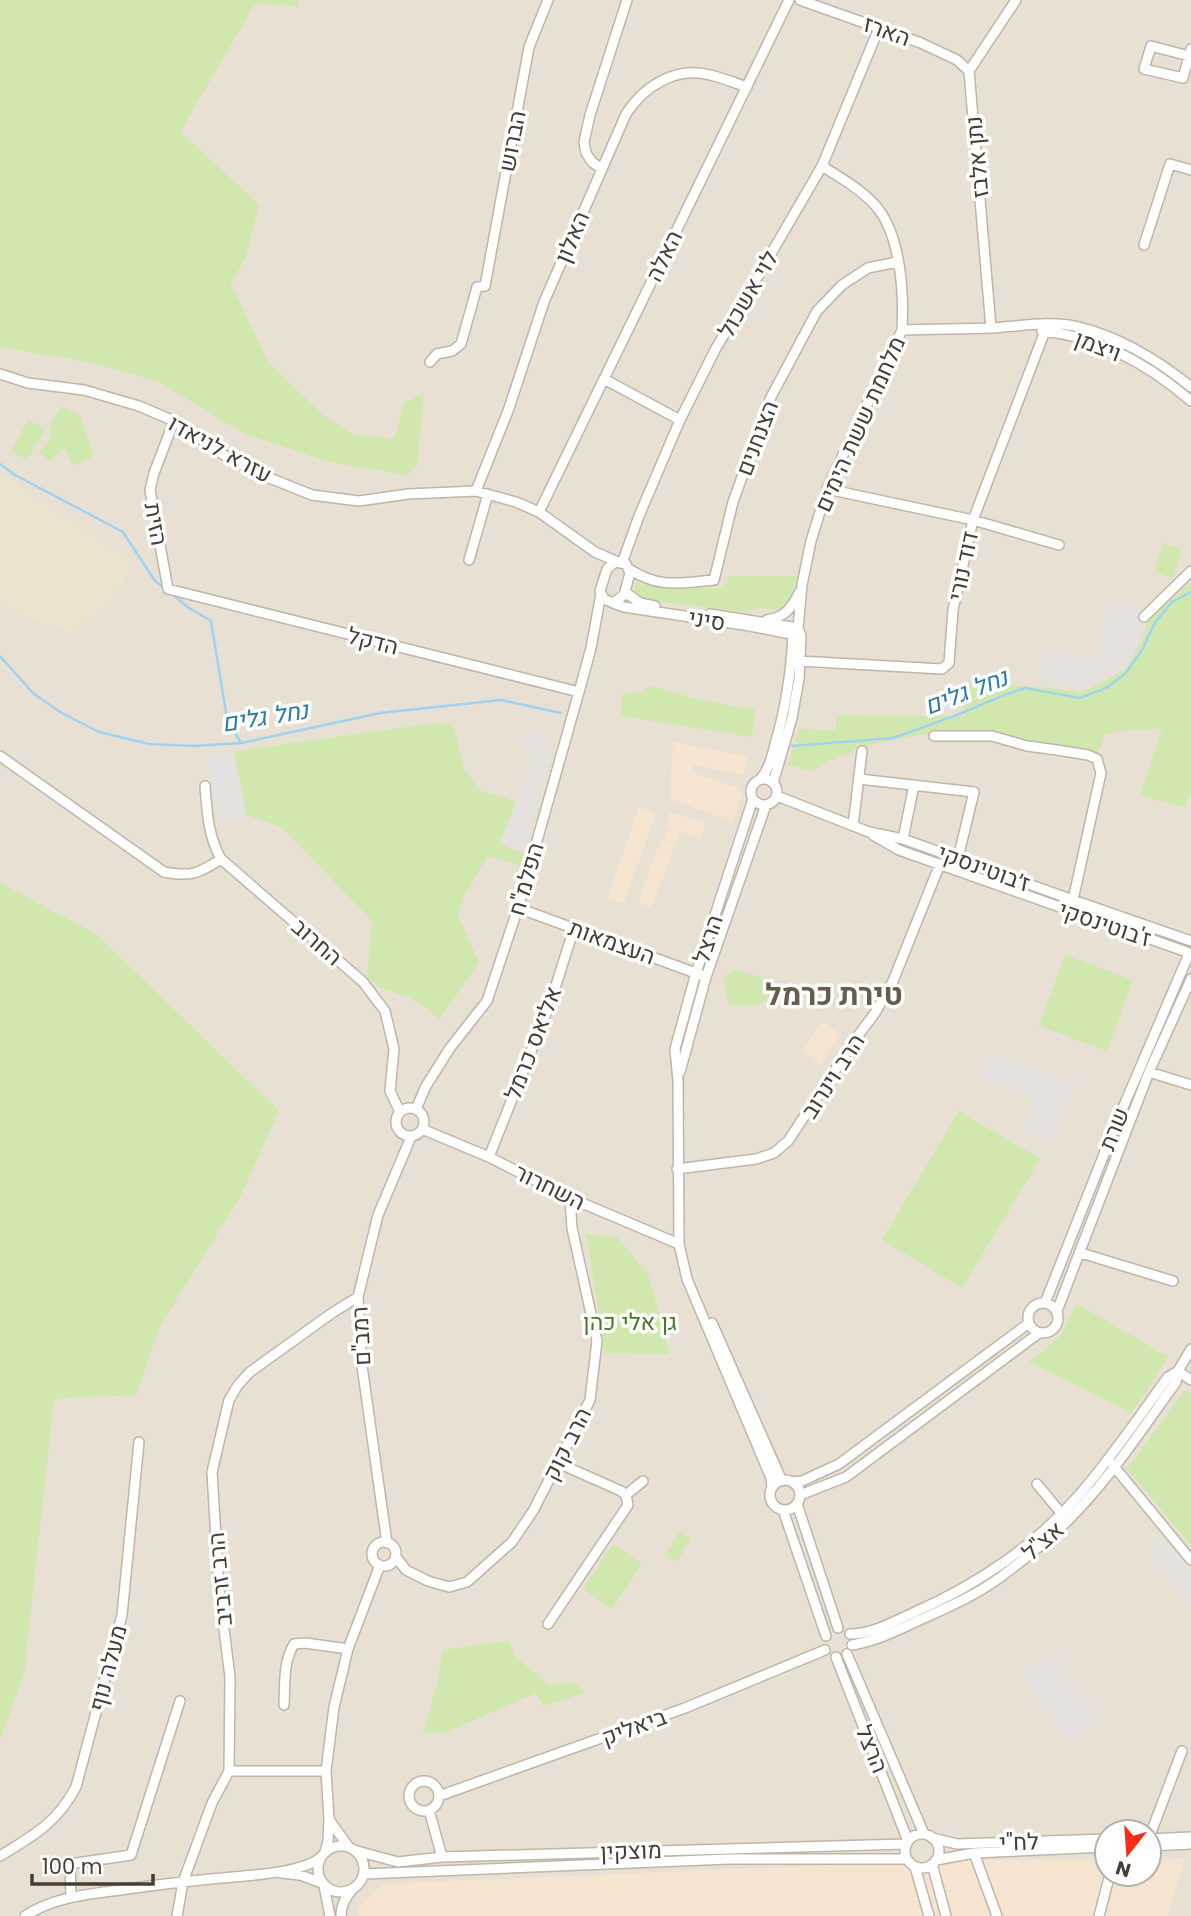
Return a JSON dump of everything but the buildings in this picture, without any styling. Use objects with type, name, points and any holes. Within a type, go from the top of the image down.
[{"type":"street","name":"הברוש","points":[[430,362],[438,354],[452,351],[461,344],[477,287],[485,286],[529,47],[548,0]]},
{"type":"street","points":[[602,169],[592,162],[584,142],[627,0]]},
{"type":"street","name":"האלה","points":[[539,512],[789,0]]},
{"type":"street","name":"הארז","points":[[800,0],[921,43],[957,60],[969,71]]},
{"type":"street","points":[[969,71],[1016,0]]},
{"type":"street","name":"לוי אשכול","points":[[623,564],[639,516],[680,420],[715,350],[822,166],[879,28]]},
{"type":"street","points":[[1152,46],[1190,53],[1183,78],[1144,69],[1152,46]]},
{"type":"street","name":"נתן אלבז","points":[[969,71],[991,328]]},
{"type":"street","name":"האלון","points":[[476,491],[508,411],[544,302],[626,114],[635,101],[656,83],[691,72],[709,74],[747,87]]},
{"type":"street","points":[[1144,245],[1170,164],[1191,170]]},
{"type":"street","name":"מלחמת ששת הימים","points":[[760,780],[769,766],[784,713],[802,585],[811,541],[827,489],[902,330],[903,308],[897,262],[893,236],[885,219],[850,183],[822,166]]},
{"type":"street","name":"הצנחנים","points":[[623,564],[643,578],[668,584],[714,580],[733,502],[771,397],[817,312],[842,285],[868,268],[897,262]]},
{"type":"street","name":"ויצמן","points":[[902,330],[1042,325],[1078,327],[1136,351],[1189,384]]},
{"type":"street","name":"ויצמן","points":[[991,328],[1045,331],[1095,341],[1152,371],[1191,401]]},
{"type":"street","name":"דוד נורי","points":[[799,661],[942,669],[949,663],[953,610],[973,520],[1045,331]]},
{"type":"street","name":"עזרא לניאדו","points":[[0,374],[28,383],[84,390],[139,406],[174,421],[230,459],[312,495],[359,501],[408,494],[476,491],[516,502],[539,512],[595,552],[623,564]]},
{"type":"street","points":[[604,379],[680,420]]},
{"type":"street","name":"הזית","points":[[168,589],[150,490],[174,421]]},
{"type":"street","points":[[827,489],[973,520],[1059,545]]},
{"type":"street","points":[[469,560],[488,494]]},
{"type":"street","name":"עזרא לניאדו","points":[[595,552],[607,569]]},
{"type":"street","points":[[623,564],[629,579],[625,592],[620,599],[612,603],[601,594],[601,587],[610,565],[623,564]]},
{"type":"street","points":[[1144,617],[1191,571]]},
{"type":"street","points":[[762,622],[789,612],[802,585]]},
{"type":"street","name":"הדקל","points":[[168,589],[579,692]]},
{"type":"street","name":"סיני","points":[[625,592],[645,604],[762,622],[797,633]]},
{"type":"street","name":"הפלמ\"ח","points":[[416,1109],[426,1086],[450,1048],[487,1001],[518,908],[579,692],[601,594]]},
{"type":"street","name":"סיני","points":[[612,603],[797,633]]},
{"type":"street","name":"הפלמ\"ח","points":[[595,630],[612,603]]},
{"type":"street","name":"מלחמת ששת הימים","points":[[774,783],[796,701],[799,661],[797,633]]},
{"type":"street","points":[[934,736],[992,736],[1027,746],[1088,755],[1097,759],[1101,773],[1073,900]]},
{"type":"street","points":[[853,826],[862,751]]},
{"type":"street","points":[[0,757],[164,872],[184,876],[202,871],[221,859]]},
{"type":"street","points":[[767,779],[774,783],[777,796],[774,801],[766,805],[754,799],[752,788],[760,780],[767,779]]},
{"type":"street","points":[[859,779],[974,792],[958,858]]},
{"type":"street","points":[[904,839],[914,785]]},
{"type":"street","name":"החרוב","points":[[205,786],[213,845],[221,859],[363,982],[385,1011],[394,1049],[390,1091],[400,1112]]},
{"type":"street","name":"ז׳בוטינסקי","points":[[777,796],[869,832],[904,839],[1191,941]]},
{"type":"street","name":"הרצל","points":[[754,799],[701,975],[678,1081],[677,1169],[679,1244],[687,1279],[771,1478],[772,1488]]},
{"type":"street","name":"הרצל","points":[[701,975],[766,805]]},
{"type":"street","name":"ז'בוטינסקי","points":[[869,832],[899,850],[1189,956]]},
{"type":"street","name":"הרב וינרוב","points":[[677,1169],[756,1159],[774,1153],[788,1141],[875,1013],[893,981],[940,864]]},
{"type":"street","name":"העצמאות","points":[[518,908],[701,975]]},
{"type":"street","name":"אליאס כרמל","points":[[489,1157],[551,1001],[575,928]]},
{"type":"street","name":"שרת","points":[[1045,1303],[1116,1124],[1189,956],[1191,941]]},
{"type":"street","name":"שרת","points":[[1057,1311],[1149,1072],[1191,979]]},
{"type":"street","points":[[1149,1072],[1191,1085]]},
{"type":"street","points":[[408,1108],[416,1109],[424,1120],[422,1129],[411,1137],[398,1128],[397,1118],[400,1112],[408,1108]]},
{"type":"street","name":"השחרור","points":[[422,1129],[489,1157],[570,1198],[679,1244]]},
{"type":"street","name":"רמב\"ם","points":[[387,1543],[362,1366],[358,1297],[378,1215],[411,1137]]},
{"type":"street","name":"הרב קוק","points":[[396,1557],[406,1570],[428,1581],[449,1587],[467,1582],[512,1542],[533,1511],[590,1400],[597,1341],[572,1228],[570,1198]]},
{"type":"street","name":"הרצל","points":[[679,1244],[732,1370],[787,1482]]},
{"type":"street","points":[[1081,1253],[1173,1281]]},
{"type":"street","name":"הרב זרביב","points":[[177,1916],[183,1882],[212,1803],[229,1772],[230,1676],[219,1589],[212,1472],[229,1400],[250,1372],[358,1297]]},
{"type":"street","points":[[1040,1303],[1054,1307],[1057,1311],[1059,1321],[1054,1330],[1039,1333],[1029,1323],[1031,1309],[1040,1303]]},
{"type":"street","points":[[1029,1323],[839,1464],[802,1481],[787,1482],[772,1488],[772,1504],[783,1510],[791,1509],[799,1499],[846,1477],[1039,1333]]},
{"type":"street","name":"אצ\"ל","points":[[850,1650],[949,1607],[1000,1577],[1060,1528],[1111,1463],[1168,1377],[1178,1371],[1191,1349]]},
{"type":"street","points":[[1178,1371],[1191,1380]]},
{"type":"street","name":"מעלה נוף","points":[[0,1856],[45,1828],[61,1811],[76,1787],[122,1615],[139,1442]]},
{"type":"street","points":[[548,1624],[628,1505],[626,1495],[621,1491],[558,1463]]},
{"type":"street","points":[[1111,1463],[1190,1557]]},
{"type":"street","name":"אצ\"ל","points":[[850,1634],[867,1633],[966,1587],[1005,1561],[1061,1513],[1111,1463]]},
{"type":"street","points":[[626,1495],[643,1481]]},
{"type":"street","points":[[787,1482],[796,1485],[838,1628]]},
{"type":"street","points":[[1037,1484],[1061,1513]]},
{"type":"street","points":[[783,1510],[825,1636],[825,1650],[836,1657],[850,1650],[850,1634],[845,1630],[831,1630],[825,1636]]},
{"type":"street","name":"רמב\"ם","points":[[323,1855],[328,1841],[327,1771],[334,1707],[348,1649],[380,1565],[372,1556],[374,1548],[379,1543],[387,1543],[396,1550],[396,1557]]},
{"type":"street","points":[[380,1565],[392,1564],[396,1557]]},
{"type":"street","points":[[284,1705],[285,1669],[288,1654],[294,1644],[348,1649]]},
{"type":"street","name":"ביאליק","points":[[439,1796],[685,1708],[825,1650]]},
{"type":"street","name":"הרצל","points":[[850,1650],[928,1836]]},
{"type":"street","name":"הרצל","points":[[836,1657],[907,1842]]},
{"type":"street","points":[[71,1897],[70,1864],[131,1855],[180,1701]]},
{"type":"street","points":[[1158,1818],[1182,1751]]},
{"type":"street","points":[[229,1772],[327,1771]]},
{"type":"street","points":[[422,1781],[432,1783],[439,1796],[436,1804],[429,1810],[419,1810],[412,1804],[409,1794],[414,1785],[422,1781]]},
{"type":"street","points":[[429,1810],[442,1857]]},
{"type":"street","points":[[329,1819],[364,1861],[364,1874],[357,1886],[345,1897],[341,1916]]},
{"type":"street","points":[[915,1867],[925,1868],[934,1862],[939,1851],[938,1846],[928,1836],[918,1835],[907,1842],[905,1854],[915,1867],[929,1916]]},
{"type":"street","name":"לח\"י","points":[[928,1836],[957,1844],[1093,1839]]},
{"type":"street","points":[[1163,1840],[1191,1837]]},
{"type":"street","name":"מוצקין","points":[[353,1849],[398,1861],[442,1857],[907,1842]]},
{"type":"street","points":[[1163,1843],[1191,1844]]},
{"type":"street","points":[[25,1916],[71,1897],[275,1872],[315,1863],[336,1846],[353,1849]]},
{"type":"street","name":"לח\"י","points":[[934,1862],[974,1853],[1093,1849]]},
{"type":"street","points":[[974,1853],[997,1916]]},
{"type":"street","points":[[323,1855],[318,1866],[318,1875],[323,1884],[330,1916]]},
{"type":"street","name":"מוצקין","points":[[364,1874],[729,1859],[907,1859]]},
{"type":"street","points":[[934,1862],[946,1916]]},
{"type":"street","points":[[275,1872],[300,1875],[338,1892],[351,1891]]},
{"type":"street","points":[[1099,1916],[1106,1888]]},
{"type":"shaded area","name":"טירת כרמל","points":[[62,0],[1191,0],[1191,1916],[0,1916],[0,153]]},
{"type":"shaded area","points":[[0,473],[132,564],[116,594],[74,632],[28,619],[0,600]]},
{"type":"shaded area","points":[[1109,597],[1145,609],[1141,635],[1127,665],[1081,688],[1037,681],[1044,647],[1096,658]]},
{"type":"shaded area","points":[[534,725],[548,739],[552,752],[522,849],[500,843],[534,758],[516,738]]},
{"type":"shaded area","points":[[673,742],[748,756],[744,775],[691,764],[692,772],[743,790],[733,822],[670,799]]},
{"type":"shaded area","points":[[234,751],[247,817],[218,822],[207,755]]},
{"type":"shaded area","points":[[639,807],[656,813],[624,904],[607,899]]},
{"type":"shaded area","points":[[670,812],[706,823],[701,839],[680,832],[676,842],[665,839],[669,828],[665,827]]},
{"type":"shaded area","points":[[661,839],[675,844],[652,908],[638,903]]},
{"type":"shaded area","points":[[822,1022],[841,1035],[820,1065],[801,1051]]},
{"type":"shaded area","points":[[988,1051],[1075,1082],[1054,1143],[1023,1132],[1035,1098],[979,1078]]},
{"type":"shaded area","points":[[1173,1529],[1191,1551],[1191,1607],[1145,1552]]},
{"type":"shaded area","points":[[1054,1651],[1101,1720],[1067,1743],[1020,1674]]},
{"type":"shaded area","points":[[1093,1859],[1093,1888],[1163,1888],[1163,1859],[1184,1859],[1168,1916],[358,1916],[358,1908],[382,1884],[949,1860]]},
{"type":"green space","points":[[0,0],[298,0],[300,7],[255,4],[180,132],[259,204],[246,257],[231,283],[268,362],[324,416],[355,435],[394,439],[405,402],[424,393],[417,467],[407,475],[329,462],[243,433],[159,382],[93,363],[0,347]]},
{"type":"green space","points":[[61,407],[79,414],[94,456],[72,466],[65,448],[50,461],[39,452],[50,438],[50,425]]},
{"type":"green space","points":[[28,420],[46,429],[27,460],[11,451]]},
{"type":"green space","points":[[1163,543],[1182,549],[1173,578],[1154,572]]},
{"type":"green space","points":[[730,576],[797,576],[787,604],[777,609],[760,607],[747,612],[648,601],[634,594],[635,583],[667,588],[723,588]]},
{"type":"green space","points":[[1191,582],[1191,789],[1185,808],[1140,795],[1162,729],[1127,730],[1105,735],[1097,755],[984,730],[938,731],[855,748],[850,754],[839,756],[812,771],[788,765],[799,729],[836,730],[836,715],[966,716],[959,685],[1029,686],[1083,692],[1126,669],[1144,636],[1149,619]]},
{"type":"green space","points":[[650,686],[755,710],[752,737],[621,716],[621,695],[641,692]]},
{"type":"green space","points":[[434,723],[453,724],[464,768],[479,790],[516,802],[504,846],[525,854],[521,866],[486,856],[465,894],[458,916],[479,962],[440,1019],[411,998],[381,988],[367,977],[372,921],[283,828],[242,813],[229,752]]},
{"type":"green space","points":[[0,883],[95,933],[279,1111],[239,1199],[160,1326],[136,1395],[54,1399],[24,1674],[0,1740]]},
{"type":"green space","points":[[1065,955],[1133,980],[1107,1051],[1039,1026]]},
{"type":"green space","points":[[734,969],[762,978],[772,996],[756,1006],[729,1006],[724,978]]},
{"type":"green space","points":[[959,1111],[1040,1159],[962,1288],[882,1240]]},
{"type":"green space","name":"גן אלי כהן","points":[[586,1233],[618,1238],[648,1274],[670,1354],[605,1353]]},
{"type":"green space","points":[[1076,1303],[1168,1357],[1131,1413],[1029,1362],[1061,1336]]},
{"type":"green space","points":[[1185,1390],[1191,1394],[1191,1545],[1127,1469]]},
{"type":"green space","points":[[680,1531],[691,1538],[677,1562],[665,1555]]},
{"type":"green space","points":[[613,1544],[642,1564],[612,1609],[583,1589]]},
{"type":"green space","points":[[509,1640],[514,1656],[548,1684],[577,1682],[584,1693],[543,1706],[536,1693],[444,1733],[423,1733],[437,1684],[443,1650]]},
{"type":"waterway","points":[[0,464],[15,475],[123,532],[155,581],[164,588]]},
{"type":"waterway","name":"נחל גלים","points":[[792,746],[893,738],[1025,688],[1080,698],[1106,688],[1125,674],[1142,650],[1154,624],[1172,602],[1191,592]]},
{"type":"waterway","points":[[172,594],[211,621],[227,719],[241,743]]},
{"type":"waterway","name":"נחל גלים","points":[[0,656],[33,693],[60,712],[99,732],[149,744],[195,746],[241,743],[380,713],[501,700],[561,713]]},
{"type":"district","name":"טירת כרמל","points":[[834,995]]}]
